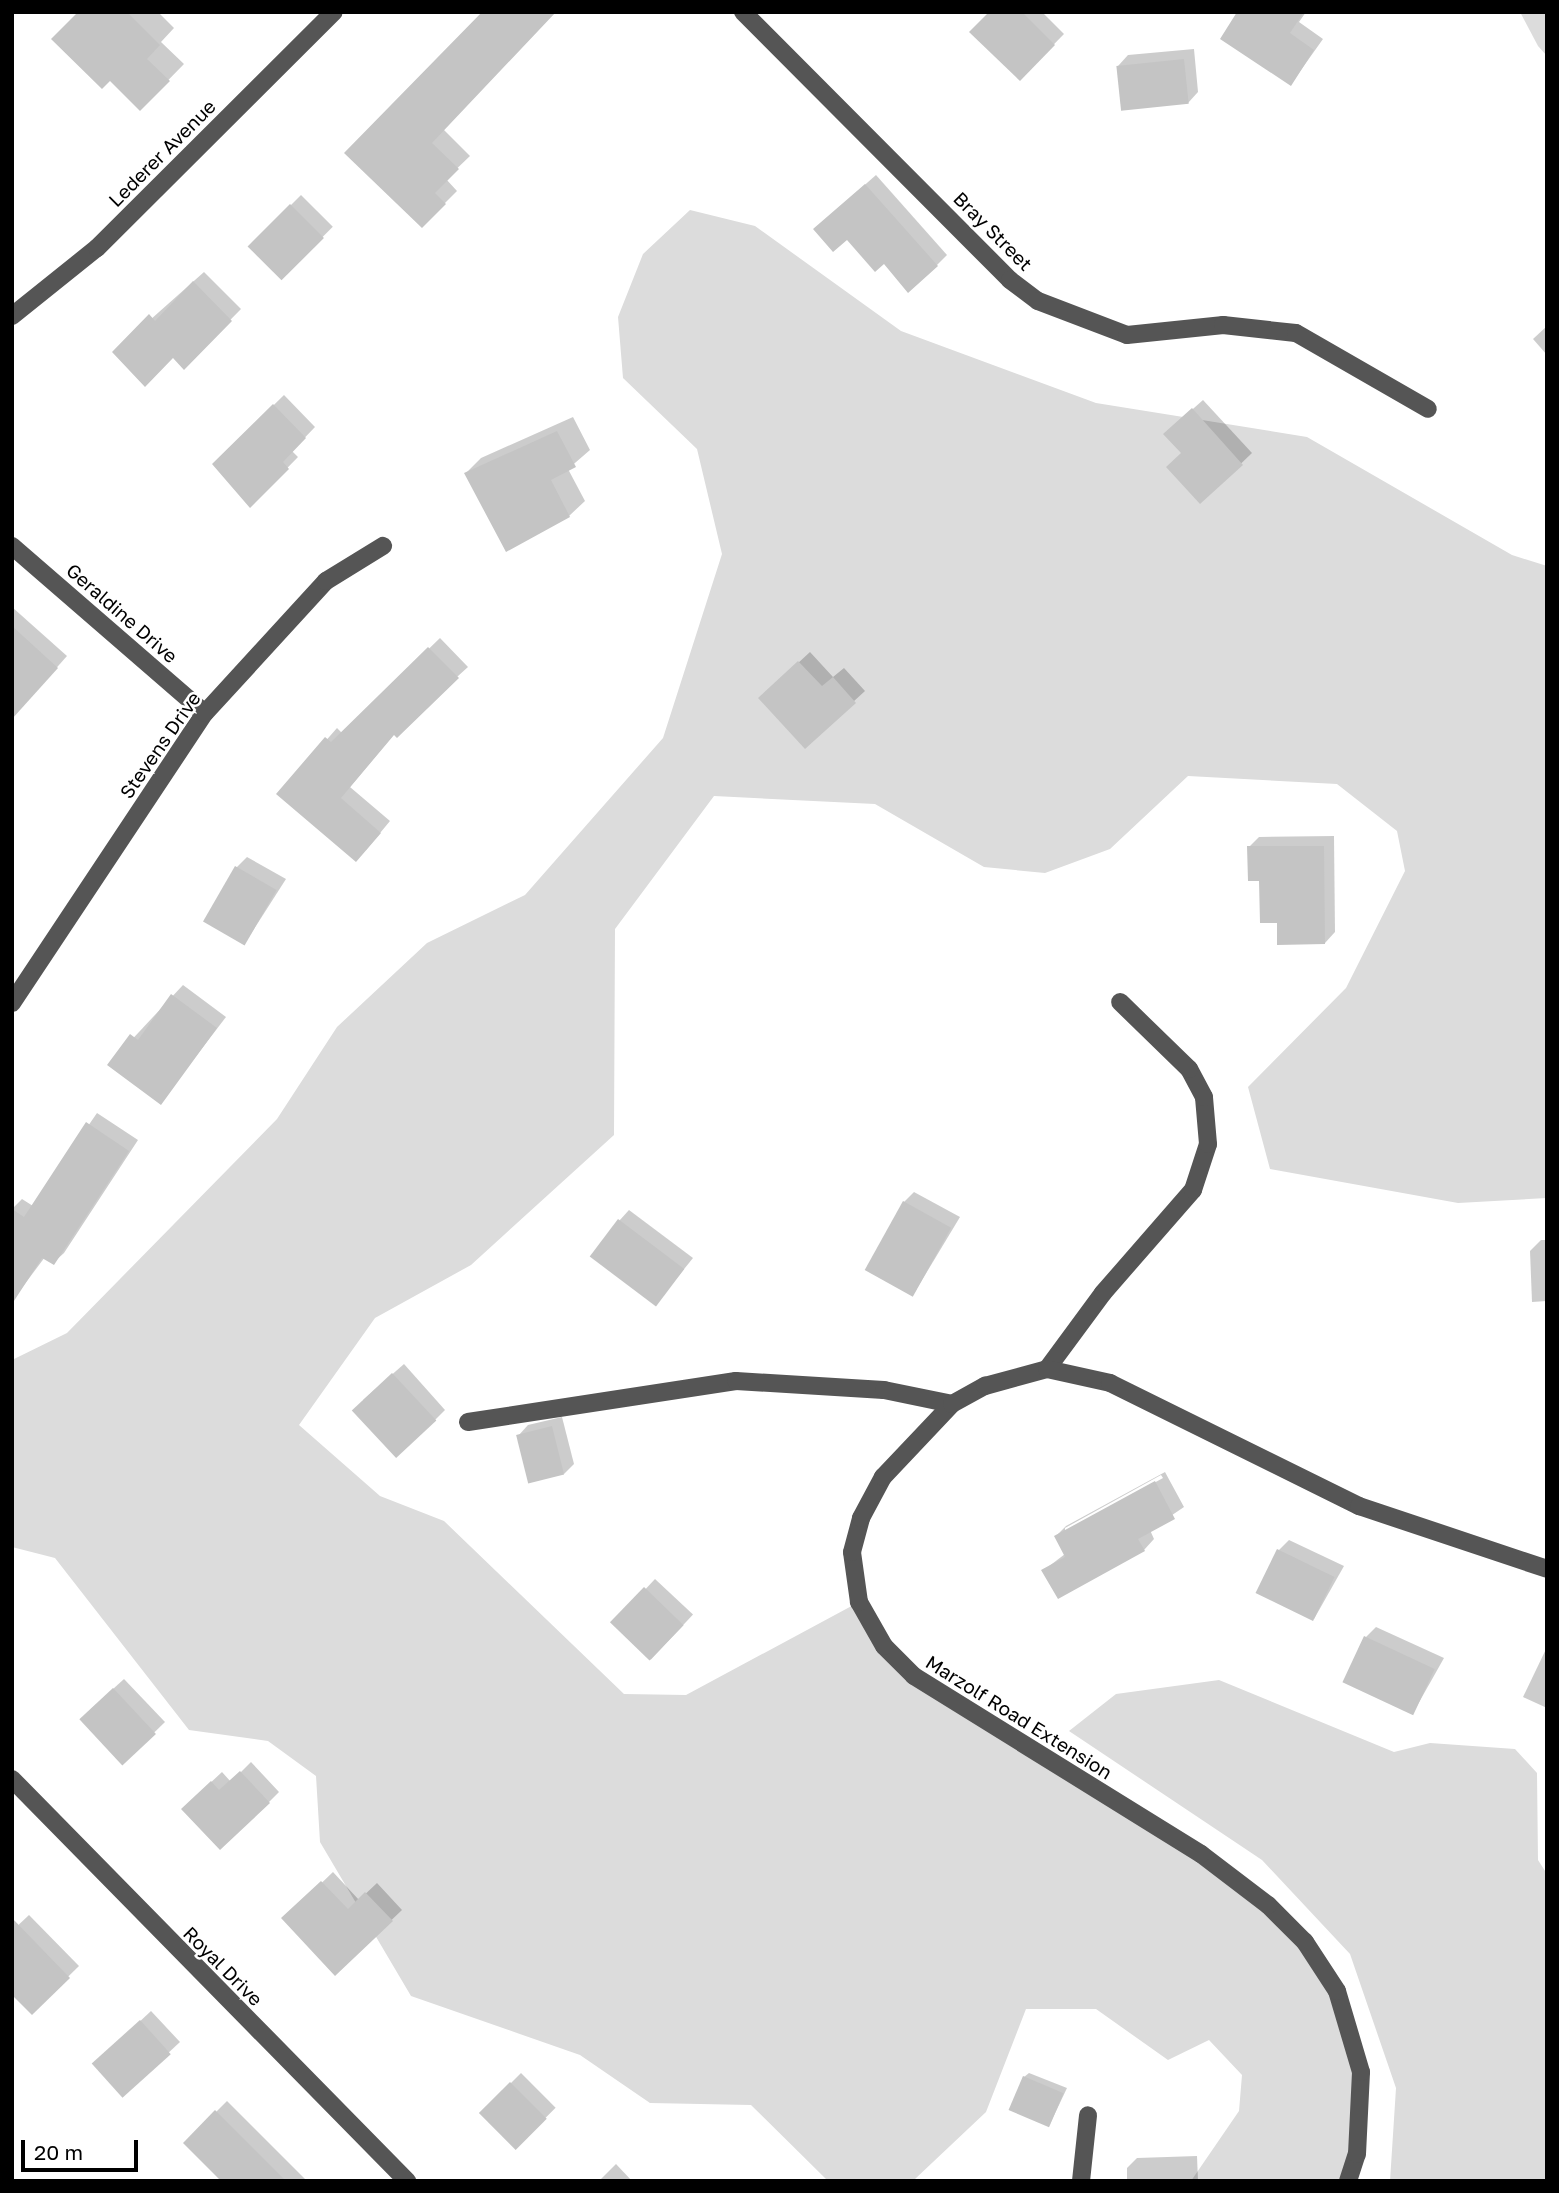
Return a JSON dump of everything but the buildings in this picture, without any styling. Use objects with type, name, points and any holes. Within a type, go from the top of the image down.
[{"type":"street","name":"Lederer Avenue","points":[[12,316],[97,248],[334,12]]},
{"type":"street","name":"Bray Street","points":[[743,12],[1010,280],[1038,301],[1126,335],[1223,325],[1296,333],[1428,409]]},
{"type":"street","name":"Geraldine Drive","points":[[12,546],[205,713]]},
{"type":"street","name":"Stevens Drive","points":[[12,1003],[205,713],[326,581],[383,546]]},
{"type":"street","points":[[1047,1369],[1103,1293],[1193,1190],[1208,1144],[1205,1097],[1189,1069],[1120,1002]]},
{"type":"street","name":"Marzolf Road Extension","points":[[1348,2181],[1357,2154],[1361,2073],[1337,1991],[1305,1942],[1268,1905],[1201,1854],[914,1676],[871,1626],[852,1578],[861,1518],[883,1478],[952,1404],[985,1386],[1047,1369],[1110,1383],[1359,1506],[1547,1569]]},
{"type":"street","points":[[468,1422],[736,1381],[884,1390],[952,1404]]},
{"type":"street","name":"Royal Drive","points":[[12,1779],[407,2181]]},
{"type":"street","points":[[1081,2181],[1088,2115]]},
{"type":"shaded area","points":[[1520,12],[1547,12],[1547,56],[1538,46]]},
{"type":"shaded area","points":[[690,210],[755,226],[901,331],[1096,403],[1307,437],[1512,555],[1547,566],[1547,1198],[1458,1203],[1270,1169],[1248,1087],[1346,988],[1405,871],[1397,831],[1337,784],[1188,776],[1110,849],[1045,873],[984,867],[875,804],[714,796],[615,929],[614,1135],[471,1265],[375,1318],[299,1425],[380,1496],[444,1521],[624,1694],[686,1695],[859,1602],[884,1646],[1268,1905],[1337,1991],[1361,2072],[1348,2181],[1191,2181],[1239,2111],[1242,2075],[1209,2040],[1168,2060],[1096,2009],[1026,2009],[986,2112],[915,2179],[828,2181],[751,2105],[650,2103],[580,2055],[411,1996],[320,1842],[316,1776],[268,1741],[189,1730],[55,1558],[12,1547],[12,1360],[67,1333],[277,1119],[337,1027],[427,943],[525,895],[663,738],[722,554],[697,449],[623,378],[618,317],[643,254]]},
{"type":"shaded area","points":[[1219,1680],[1394,1752],[1430,1743],[1515,1749],[1537,1773],[1538,1860],[1547,1874],[1547,2181],[1390,2181],[1396,2088],[1350,1954],[1262,1860],[1069,1731],[1116,1694]]}]
